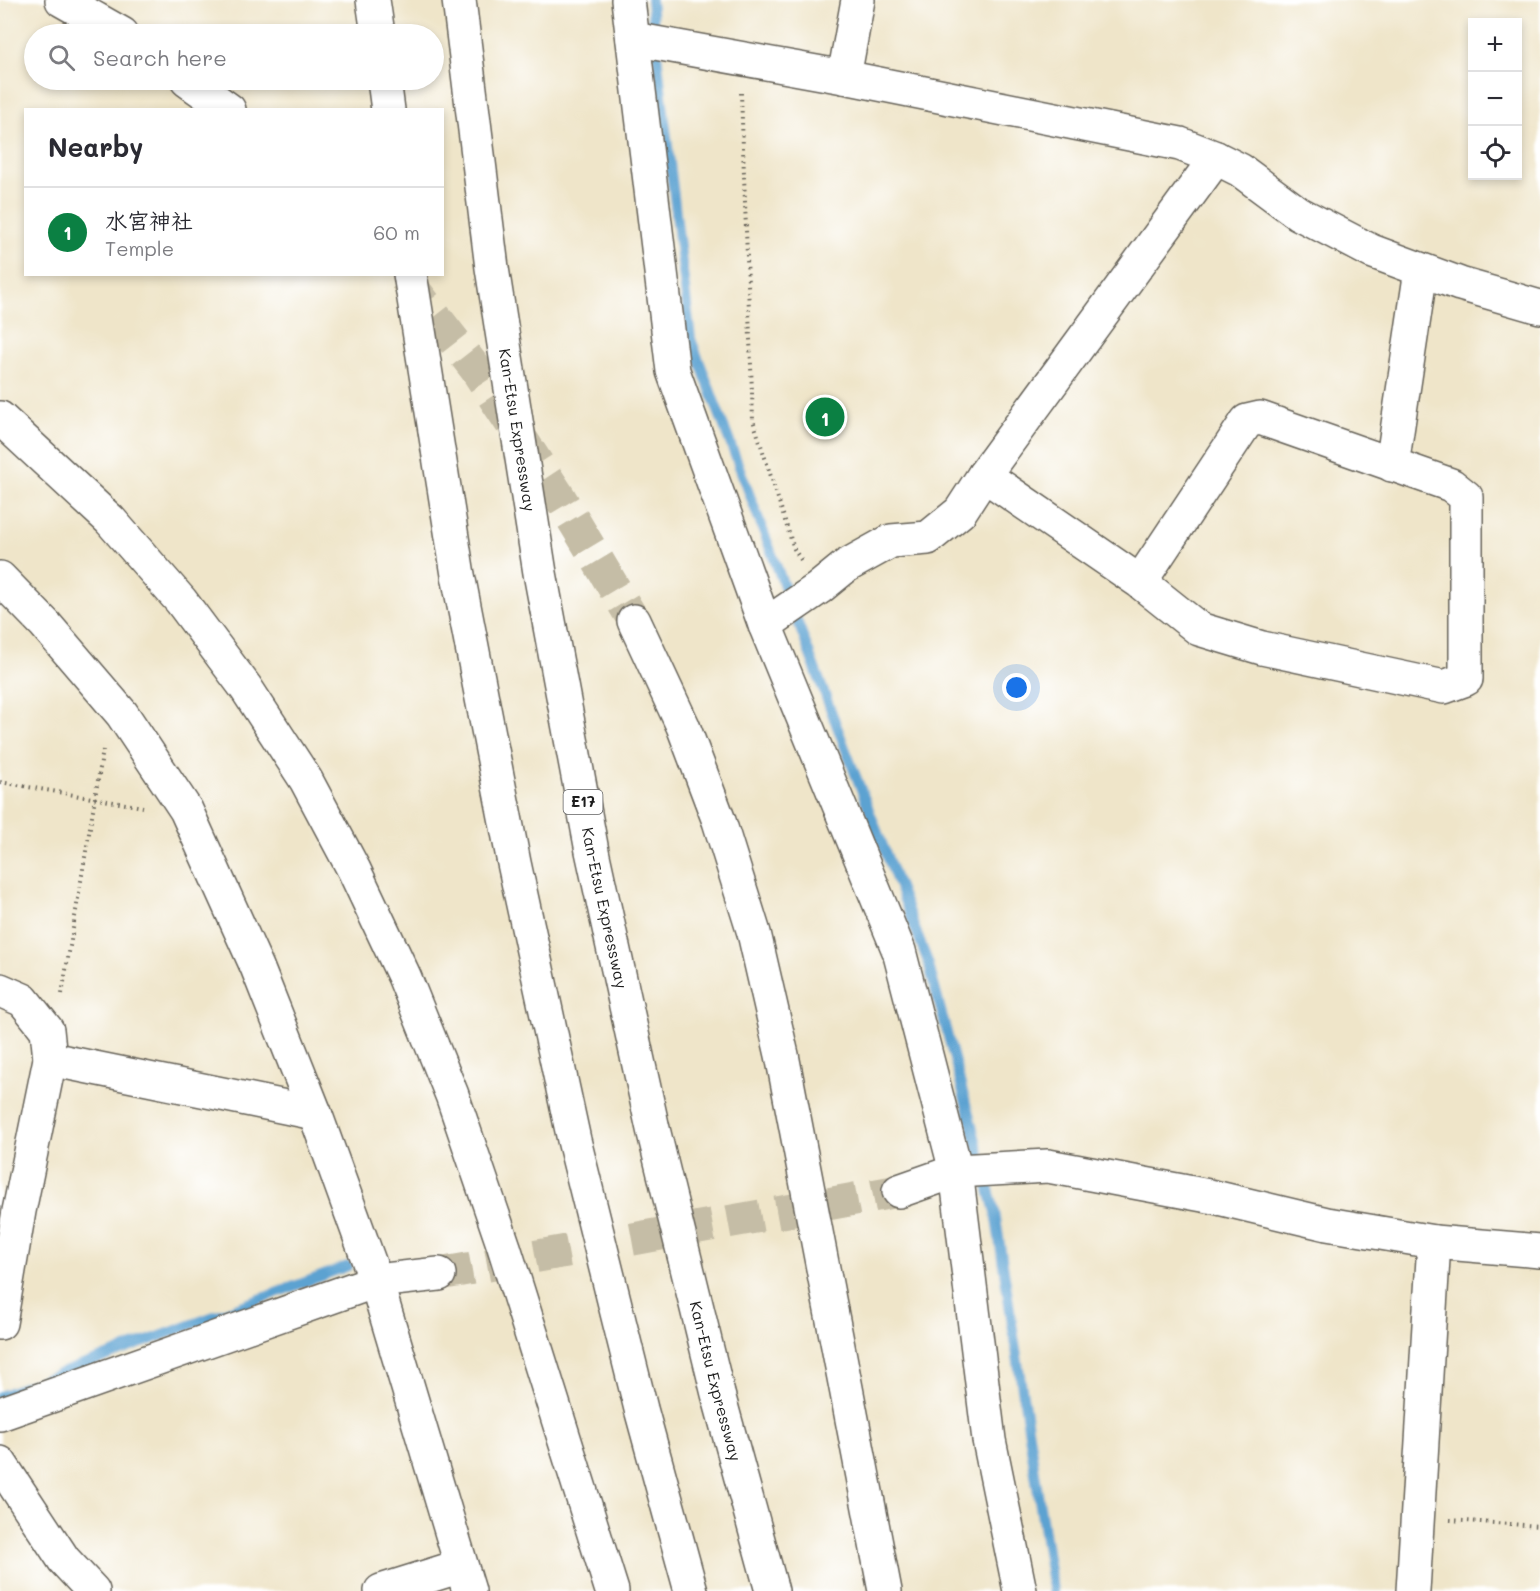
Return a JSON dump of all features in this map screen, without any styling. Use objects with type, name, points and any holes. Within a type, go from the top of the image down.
[{"type":"main road","points":[[62,0],[104,24]]},
{"type":"main road","points":[[373,0],[377,24]]},
{"type":"main road","name":"Kan-Etsu Expressway","points":[[459,0],[492,268],[540,573],[592,851],[653,1129],[718,1394],[772,1591]]},
{"type":"main road","points":[[628,0],[674,371],[793,605],[962,1171],[989,1440],[1020,1591]]},
{"type":"main road","points":[[844,77],[858,0]]},
{"type":"main road","points":[[633,39],[844,77],[1180,144],[1240,170],[1298,213],[1371,251],[1460,284],[1540,307]]},
{"type":"main road","points":[[201,90],[226,108]]},
{"type":"main road","points":[[385,90],[388,108]]},
{"type":"main road","points":[[793,605],[846,566],[891,541],[928,538],[960,512],[984,475],[1216,158]]},
{"type":"main road","points":[[1392,465],[1421,270]]},
{"type":"main road","points":[[410,276],[459,576],[514,863],[574,1140],[641,1409],[691,1591]]},
{"type":"main road","points":[[0,418],[110,520],[181,601],[246,688],[300,770],[354,870],[404,976],[452,1095],[504,1247],[612,1591]]},
{"type":"main road","points":[[984,475],[1140,582],[1199,629],[1262,648],[1444,687],[1466,679],[1466,497],[1451,485],[1260,418],[1247,421],[1140,582]]},
{"type":"main road","points":[[0,578],[45,624],[122,714],[186,810],[256,967],[315,1113],[376,1281],[465,1579],[381,1591]]},
{"type":"main road","points":[[634,621],[683,726],[719,821],[754,933],[782,1055],[885,1591]]},
{"type":"main road","points":[[0,990],[23,1000],[47,1030],[50,1059],[9,1209],[0,1323]]},
{"type":"main road","points":[[50,1059],[315,1113]]},
{"type":"main road","points":[[899,1191],[962,1171],[1048,1166],[1214,1197],[1327,1224],[1434,1242],[1540,1251]]},
{"type":"main road","points":[[1413,1591],[1434,1242]]},
{"type":"main road","points":[[0,1414],[376,1281],[439,1274]]},
{"type":"main road","points":[[0,1463],[64,1560],[93,1591]]},
{"type":"path","points":[[740,59],[753,420],[794,549],[793,605]]},
{"type":"path","points":[[61,1000],[104,747],[129,725]]},
{"type":"path","points":[[0,782],[149,808],[173,790]]},
{"type":"path","points":[[1417,1519],[1540,1526]]},
{"type":"waterway","points":[[651,0],[654,33]]},
{"type":"waterway","points":[[657,54],[691,339],[928,962],[995,1212],[1053,1591]]},
{"type":"waterway","points":[[0,1396],[348,1266]]},
{"type":"tunnel","points":[[405,278],[475,368],[560,498],[634,621]]},
{"type":"tunnel","points":[[439,1274],[899,1191]]},
{"type":"place","name":"水宮神社","points":[[825,417]]}]
